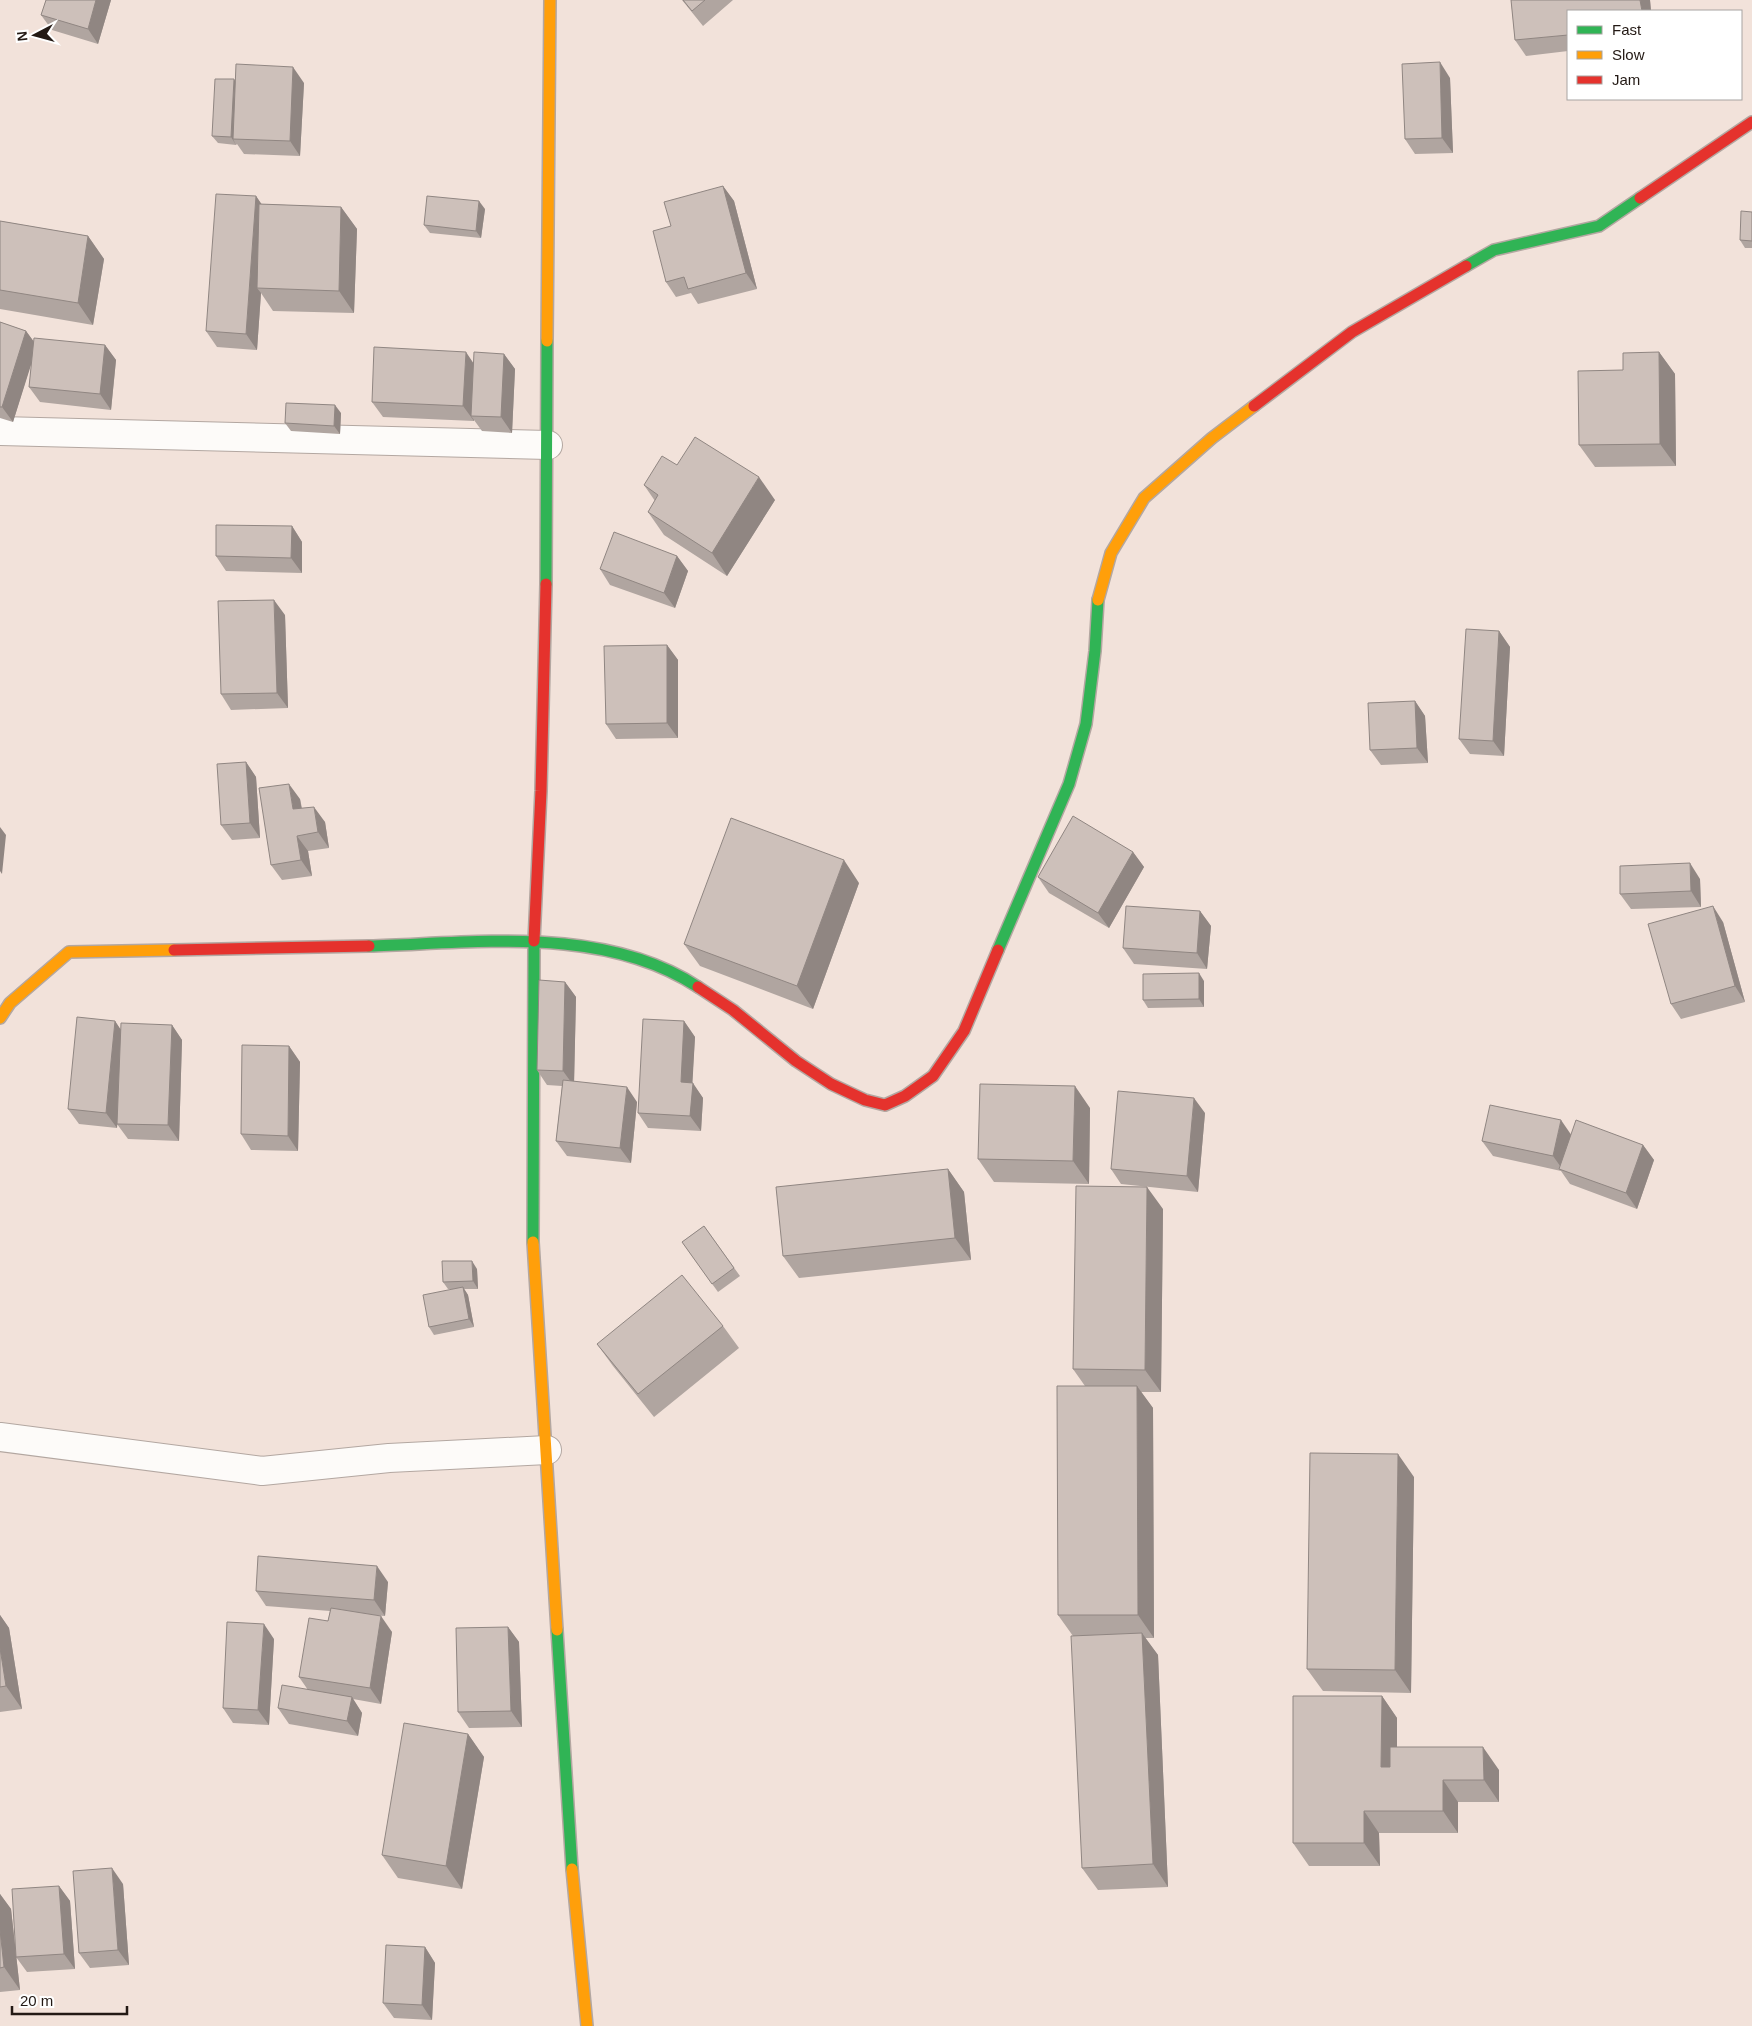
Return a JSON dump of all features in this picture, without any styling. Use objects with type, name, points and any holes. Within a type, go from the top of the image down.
[{"type":"street","points":[[550,0],[547,174],[548,445],[541,791],[534,942],[532,1218],[574,1898],[587,2026]]},
{"type":"street","points":[[0,1018],[10,1002],[69,952],[534,942],[601,949],[640,958],[678,974],[733,1010],[796,1061],[831,1084],[865,1100],[885,1105],[905,1096],[933,1076],[964,1031],[1068,784],[1086,724],[1096,651],[1097,603],[1111,553],[1144,498],[1212,438],[1352,332],[1494,250],[1599,226],[1752,122]]},
{"type":"street","points":[[0,431],[548,445]]},
{"type":"street","points":[[0,1437],[262,1471],[389,1458],[547,1450]]},
{"type":"building","points":[[46,0],[96,0],[88,29],[41,15]]},
{"type":"building","points":[[683,0],[705,0],[692,11]]},
{"type":"building","points":[[1511,0],[1640,0],[1642,10],[1567,10],[1567,35],[1515,40]]},
{"type":"building","points":[[1440,62],[1442,138],[1405,139],[1402,64]]},
{"type":"building","points":[[236,64],[293,67],[290,141],[233,139]]},
{"type":"building","points":[[215,79],[234,79],[231,137],[212,136]]},
{"type":"building","points":[[723,186],[746,273],[688,289],[684,277],[666,282],[653,231],[671,226],[664,202]]},
{"type":"building","points":[[216,194],[256,196],[246,334],[206,331]]},
{"type":"building","points":[[427,196],[479,201],[476,231],[424,225]]},
{"type":"building","points":[[259,204],[341,207],[339,291],[257,288]]},
{"type":"building","points":[[1741,211],[1752,212],[1752,241],[1740,240]]},
{"type":"building","points":[[0,221],[88,236],[78,303],[0,290]]},
{"type":"building","points":[[0,322],[26,331],[2,407],[0,407]]},
{"type":"building","points":[[34,338],[105,345],[100,394],[29,387]]},
{"type":"building","points":[[374,347],[466,352],[463,406],[372,402]]},
{"type":"building","points":[[474,352],[504,354],[501,417],[471,416]]},
{"type":"building","points":[[1659,352],[1660,444],[1579,445],[1578,371],[1623,370],[1623,353]]},
{"type":"building","points":[[286,403],[335,405],[334,426],[285,423]]},
{"type":"building","points":[[695,437],[759,477],[712,553],[648,512],[658,495],[644,485],[662,456],[677,465]]},
{"type":"building","points":[[216,525],[292,526],[291,558],[216,556]]},
{"type":"building","points":[[614,532],[677,556],[664,593],[600,569]]},
{"type":"building","points":[[274,600],[277,693],[221,694],[218,601]]},
{"type":"building","points":[[1466,629],[1499,631],[1493,741],[1459,739]]},
{"type":"building","points":[[667,645],[667,723],[606,724],[604,646]]},
{"type":"building","points":[[1415,701],[1417,748],[1370,750],[1368,703]]},
{"type":"building","points":[[246,762],[250,823],[221,825],[217,764]]},
{"type":"building","points":[[289,784],[293,809],[314,807],[318,832],[297,836],[301,860],[271,865],[259,788]]},
{"type":"building","points":[[1073,816],[1133,852],[1098,913],[1038,877]]},
{"type":"building","points":[[731,818],[844,860],[797,986],[684,944]]},
{"type":"building","points":[[1690,863],[1691,891],[1620,894],[1620,866]]},
{"type":"building","points":[[1126,906],[1200,911],[1197,953],[1123,948]]},
{"type":"building","points":[[1713,906],[1735,986],[1671,1004],[1648,924]]},
{"type":"building","points":[[1199,973],[1199,999],[1143,1000],[1143,974]]},
{"type":"building","points":[[539,980],[565,982],[563,1071],[537,1070]]},
{"type":"building","points":[[77,1017],[115,1021],[106,1113],[68,1109]]},
{"type":"building","points":[[643,1019],[684,1021],[681,1082],[693,1083],[690,1116],[638,1113]]},
{"type":"building","points":[[121,1023],[172,1025],[168,1125],[117,1124]]},
{"type":"building","points":[[242,1045],[289,1046],[288,1136],[241,1134]]},
{"type":"building","points":[[563,1080],[627,1087],[620,1148],[556,1141]]},
{"type":"building","points":[[980,1084],[1075,1086],[1073,1161],[978,1159]]},
{"type":"building","points":[[1118,1091],[1194,1098],[1187,1176],[1111,1169]]},
{"type":"building","points":[[1490,1105],[1561,1120],[1553,1156],[1482,1141]]},
{"type":"building","points":[[1576,1120],[1643,1145],[1626,1193],[1559,1169]]},
{"type":"building","points":[[948,1169],[955,1238],[783,1256],[776,1187]]},
{"type":"building","points":[[1076,1186],[1147,1187],[1145,1370],[1073,1369]]},
{"type":"building","points":[[704,1226],[734,1268],[712,1284],[682,1242]]},
{"type":"building","points":[[442,1261],[472,1261],[473,1281],[443,1282]]},
{"type":"building","points":[[682,1275],[723,1326],[638,1394],[597,1344]]},
{"type":"building","points":[[463,1287],[469,1319],[429,1327],[423,1295]]},
{"type":"building","points":[[1057,1386],[1137,1386],[1138,1615],[1058,1615]]},
{"type":"building","points":[[1310,1453],[1398,1454],[1395,1670],[1307,1669]]},
{"type":"building","points":[[258,1556],[377,1566],[374,1600],[256,1591]]},
{"type":"building","points":[[331,1608],[381,1616],[370,1688],[299,1677],[309,1618],[328,1621]]},
{"type":"building","points":[[227,1622],[264,1624],[258,1710],[223,1708]]},
{"type":"building","points":[[508,1627],[511,1711],[458,1712],[456,1628]]},
{"type":"building","points":[[1142,1633],[1153,1864],[1082,1868],[1071,1636]]},
{"type":"building","points":[[0,1648],[6,1686],[0,1687]]},
{"type":"building","points":[[282,1685],[352,1697],[347,1721],[278,1708]]},
{"type":"building","points":[[1293,1696],[1382,1696],[1381,1767],[1390,1767],[1390,1747],[1483,1747],[1484,1780],[1443,1780],[1443,1811],[1364,1811],[1364,1843],[1293,1843]]},
{"type":"building","points":[[404,1723],[468,1734],[446,1866],[382,1855]]},
{"type":"building","points":[[112,1868],[118,1950],[79,1953],[73,1871]]},
{"type":"building","points":[[59,1886],[64,1954],[16,1957],[12,1889]]},
{"type":"building","points":[[0,1930],[4,1967],[0,1968]]},
{"type":"building","points":[[386,1945],[425,1947],[422,2005],[383,2003]]},
{"type":"traffic: fast","points":[[1466,266],[1494,250],[1599,226],[1640,198]]},
{"type":"traffic: fast","points":[[546,584],[547,341]]},
{"type":"traffic: fast","points":[[998,950],[1069,784],[1086,724],[1095,651],[1098,600]]},
{"type":"traffic: fast","points":[[369,946],[495,941],[581,946],[622,954],[661,967],[698,987]]},
{"type":"traffic: fast","points":[[533,1242],[534,941]]},
{"type":"traffic: fast","points":[[557,1630],[572,1869]]},
{"type":"traffic: slow","points":[[547,341],[550,0]]},
{"type":"traffic: slow","points":[[1098,600],[1111,553],[1144,498],[1212,438],[1254,406]]},
{"type":"traffic: slow","points":[[0,1018],[10,1003],[69,952],[174,950]]},
{"type":"traffic: slow","points":[[533,1242],[557,1630]]},
{"type":"traffic: slow","points":[[572,1869],[587,2026]]},
{"type":"traffic: jam","points":[[1640,198],[1752,122]]},
{"type":"traffic: jam","points":[[1254,406],[1352,332],[1466,266]]},
{"type":"traffic: jam","points":[[534,941],[541,791],[546,584]]},
{"type":"traffic: jam","points":[[174,950],[369,946]]},
{"type":"traffic: jam","points":[[698,987],[733,1010],[796,1061],[831,1084],[865,1100],[885,1105],[905,1096],[933,1076],[964,1031],[998,950]]}]
